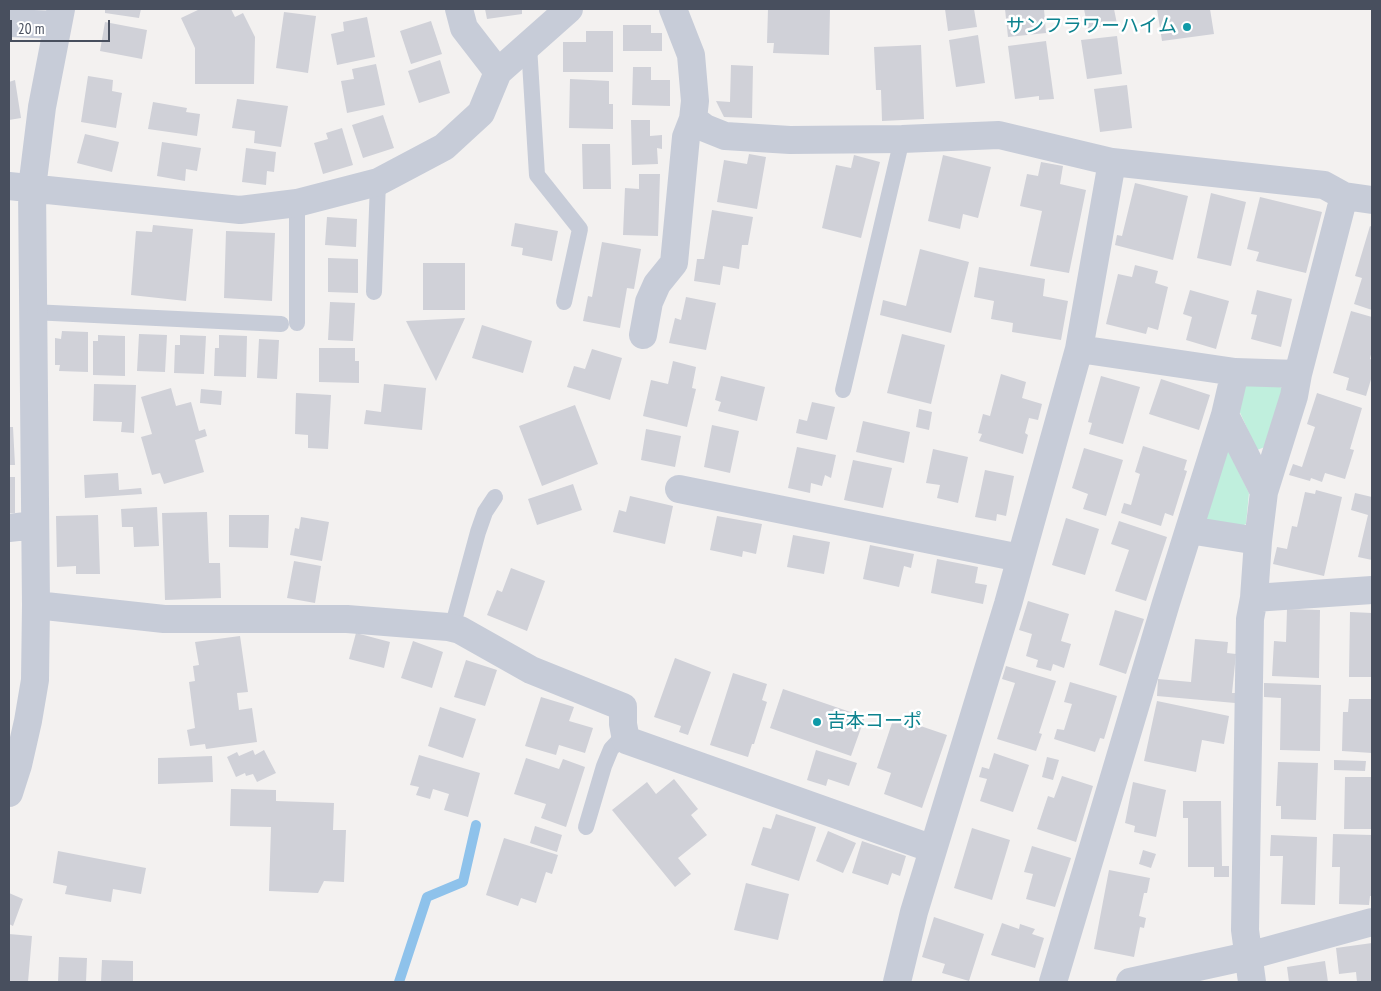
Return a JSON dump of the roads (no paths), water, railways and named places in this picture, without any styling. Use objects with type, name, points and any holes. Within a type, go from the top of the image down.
[{"type":"street","points":[[459,9],[464,28],[498,72]]},
{"type":"street","points":[[20,187],[240,210],[297,203],[378,182],[444,147],[480,113],[498,72],[569,9]]},
{"type":"street","points":[[643,335],[652,296],[657,284],[674,263],[686,137],[693,119],[696,101],[691,55],[673,9]]},
{"type":"street","points":[[9,23],[60,17],[42,107],[20,187],[32,312],[22,526],[36,605],[35,680],[26,730],[9,793]]},
{"type":"street","points":[[693,119],[705,128],[725,136],[790,140],[902,139],[999,135],[1112,162],[1324,185],[1344,196],[1372,200]]},
{"type":"street","points":[[897,982],[914,912],[1008,604],[1079,349],[1112,162]]},
{"type":"street","points":[[1250,969],[1245,920],[1250,619],[1254,598],[1258,541],[1264,492],[1294,396],[1344,196]]},
{"type":"street","points":[[1079,349],[1235,372],[1298,374]]},
{"type":"street","points":[[1053,982],[1224,415],[1235,372]]},
{"type":"street","points":[[1224,415],[1264,492]]},
{"type":"street","points":[[679,489],[1020,558]]},
{"type":"street","points":[[1189,530],[1258,541]]},
{"type":"street","points":[[1254,598],[1372,590]]},
{"type":"street","points":[[36,605],[164,619],[347,619],[460,630],[531,670],[623,707],[623,724],[626,740],[933,849]]},
{"type":"street","points":[[1130,982],[1250,969],[1372,922]]},
{"type":"lane","points":[[529,46],[537,175],[580,229],[564,302]]},
{"type":"lane","points":[[843,390],[902,139]]},
{"type":"lane","points":[[374,292],[378,182]]},
{"type":"lane","points":[[32,312],[289,324],[297,203]]},
{"type":"lane","points":[[452,628],[478,532],[485,512],[495,497]]},
{"type":"lane","points":[[586,828],[604,766],[611,749],[625,734]]},
{"type":"waterway","points":[[399,982],[427,897],[463,882],[476,825]]},
{"type":"place","name":"サンフラワーハイム","points":[[1187,27]]},
{"type":"place","name":"吉本コーポ","points":[[817,722]]}]
